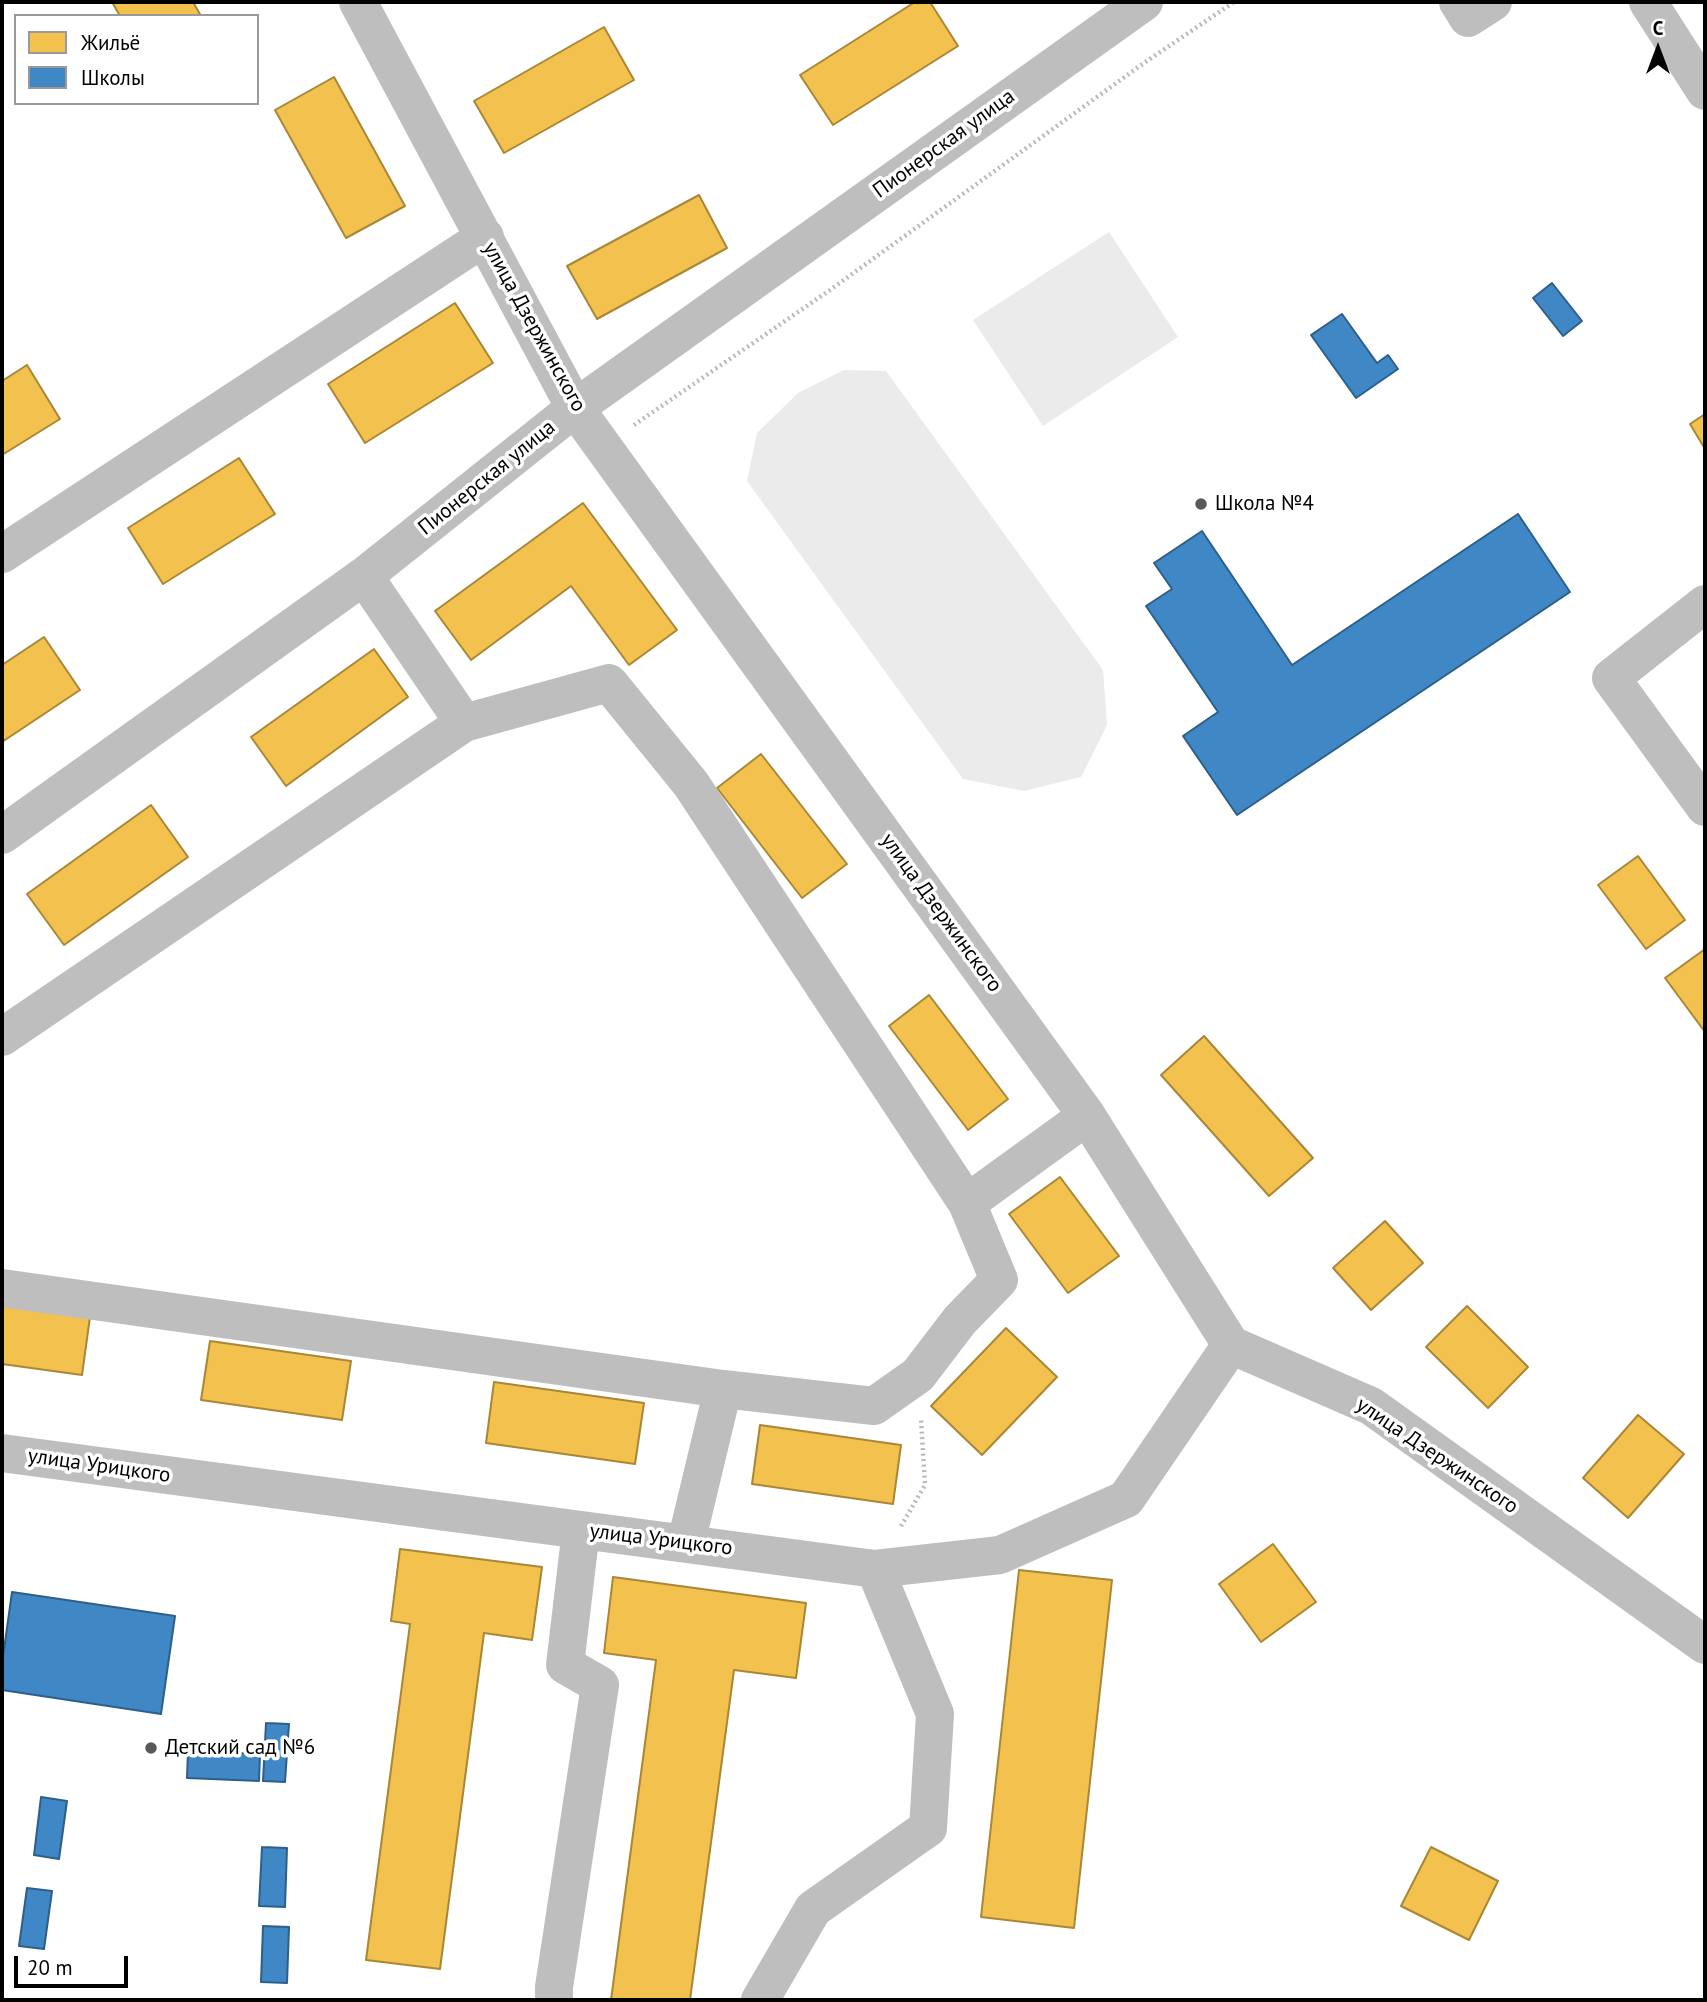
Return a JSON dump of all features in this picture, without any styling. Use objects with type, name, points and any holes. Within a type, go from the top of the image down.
[{"type":"street","name":"улица Дзержинского","points":[[358,2],[575,408],[1087,1116],[1231,1345],[1371,1406],[1705,1646]]},
{"type":"street","name":"Пионерская улица","points":[[2,835],[364,576],[575,408],[1144,2]]},
{"type":"street","points":[[1458,2],[1468,18],[1493,2]]},
{"type":"street","points":[[1648,2],[1705,91]]},
{"type":"street","points":[[2,554],[485,237]]},
{"type":"street","points":[[364,576],[464,723]]},
{"type":"street","points":[[1705,604],[1611,678],[1705,807]]},
{"type":"street","points":[[2,1037],[464,723],[609,682],[691,784],[967,1203],[999,1280],[960,1321],[918,1375],[874,1406],[723,1388],[2,1288]]},
{"type":"street","points":[[967,1203],[1087,1116]]},
{"type":"street","name":"улица Урицкого","points":[[2,1453],[875,1569],[1000,1555],[1126,1499],[1231,1345]]},
{"type":"street","points":[[686,1543],[723,1388]]},
{"type":"street","points":[[554,2000],[600,1685],[565,1665],[581,1530]]},
{"type":"street","points":[[760,2000],[813,1909],[928,1828],[935,1714],[875,1569]]},
{"type":"path","points":[[604,445],[830,290],[1144,63],[1234,2]]},
{"type":"path","points":[[875,1569],[925,1485],[918,1375]]},
{"type":"shaded area","points":[[1109,232],[1178,337],[1043,426],[973,320]]},
{"type":"shaded area","points":[[844,370],[886,371],[1103,670],[1107,725],[1081,777],[1024,791],[963,779],[747,481],[757,433],[798,393]]},
{"type":"building: Жильё","points":[[112,2],[193,2],[200,14],[119,14]]},
{"type":"building: Жильё","points":[[915,2],[930,2],[958,46],[833,125],[800,75]]},
{"type":"building: Жильё","points":[[604,27],[634,80],[504,153],[474,101]]},
{"type":"building: Жильё","points":[[334,77],[405,206],[346,238],[275,110]]},
{"type":"building: Жильё","points":[[699,195],[727,248],[597,319],[567,266]]},
{"type":"building: Жильё","points":[[455,303],[493,363],[365,443],[328,384]]},
{"type":"building: Жильё","points":[[27,365],[60,419],[2,455],[2,381]]},
{"type":"building: Жильё","points":[[1705,414],[1705,449],[1690,424]]},
{"type":"building: Жильё","points":[[239,458],[275,514],[163,584],[128,528]]},
{"type":"building: Жильё","points":[[583,503],[677,630],[629,665],[571,586],[471,660],[435,611]]},
{"type":"building: Жильё","points":[[44,637],[80,690],[2,742],[2,665]]},
{"type":"building: Жильё","points":[[374,649],[408,697],[286,786],[251,737]]},
{"type":"building: Жильё","points":[[761,754],[847,864],[802,898],[717,788]]},
{"type":"building: Жильё","points":[[151,805],[188,857],[64,945],[27,894]]},
{"type":"building: Жильё","points":[[1638,856],[1685,920],[1646,949],[1598,885]]},
{"type":"building: Жильё","points":[[1705,949],[1705,1032],[1665,978]]},
{"type":"building: Жильё","points":[[929,995],[1008,1099],[968,1130],[889,1026]]},
{"type":"building: Жильё","points":[[1204,1036],[1313,1158],[1269,1196],[1161,1075]]},
{"type":"building: Жильё","points":[[1060,1177],[1119,1256],[1068,1293],[1009,1214]]},
{"type":"building: Жильё","points":[[1385,1221],[1423,1263],[1371,1310],[1333,1268]]},
{"type":"building: Жильё","points":[[2,1304],[90,1317],[82,1375],[2,1364]]},
{"type":"building: Жильё","points":[[1467,1306],[1528,1367],[1488,1408],[1426,1347]]},
{"type":"building: Жильё","points":[[1006,1328],[1057,1377],[982,1455],[931,1406]]},
{"type":"building: Жильё","points":[[210,1341],[351,1361],[342,1420],[201,1400]]},
{"type":"building: Жильё","points":[[494,1382],[644,1403],[635,1464],[486,1443]]},
{"type":"building: Жильё","points":[[1638,1415],[1684,1454],[1628,1518],[1583,1478]]},
{"type":"building: Жильё","points":[[760,1425],[901,1445],[893,1504],[752,1484]]},
{"type":"building: Жильё","points":[[1273,1544],[1316,1602],[1261,1642],[1219,1584]]},
{"type":"building: Жильё","points":[[400,1549],[542,1567],[532,1640],[484,1633],[440,1969],[366,1960],[410,1624],[391,1621]]},
{"type":"building: Жильё","points":[[1019,1570],[1112,1580],[1074,1928],[981,1917]]},
{"type":"building: Жильё","points":[[613,1577],[806,1603],[796,1678],[734,1670],[690,2000],[611,2000],[656,1660],[604,1653]]},
{"type":"building: Жильё","points":[[1431,1847],[1498,1881],[1469,1940],[1401,1906]]},
{"type":"building: Школы","points":[[1552,283],[1582,321],[1563,336],[1533,298]]},
{"type":"building: Школы","points":[[1342,314],[1377,363],[1388,355],[1398,369],[1356,398],[1311,335]]},
{"type":"building: Школы","points":[[1518,514],[1570,592],[1237,815],[1183,736],[1218,712],[1146,606],[1172,589],[1154,563],[1202,531],[1292,665]]},
{"type":"building: Школы","points":[[12,1592],[175,1616],[161,1714],[2,1690],[2,1664]]},
{"type":"building: Школы","points":[[266,1723],[289,1724],[285,1782],[263,1781]]},
{"type":"building: Школы","points":[[188,1751],[260,1754],[259,1781],[187,1778]]},
{"type":"building: Школы","points":[[41,1797],[67,1801],[59,1859],[34,1855]]},
{"type":"building: Школы","points":[[262,1847],[287,1848],[285,1907],[259,1906]]},
{"type":"building: Школы","points":[[27,1888],[52,1891],[44,1949],[19,1946]]},
{"type":"building: Школы","points":[[263,1926],[289,1927],[287,1983],[261,1982]]},
{"type":"place","name":"Школа №4","points":[[1201,504]]},
{"type":"place","name":"Детский сад №6","points":[[151,1748]]}]
